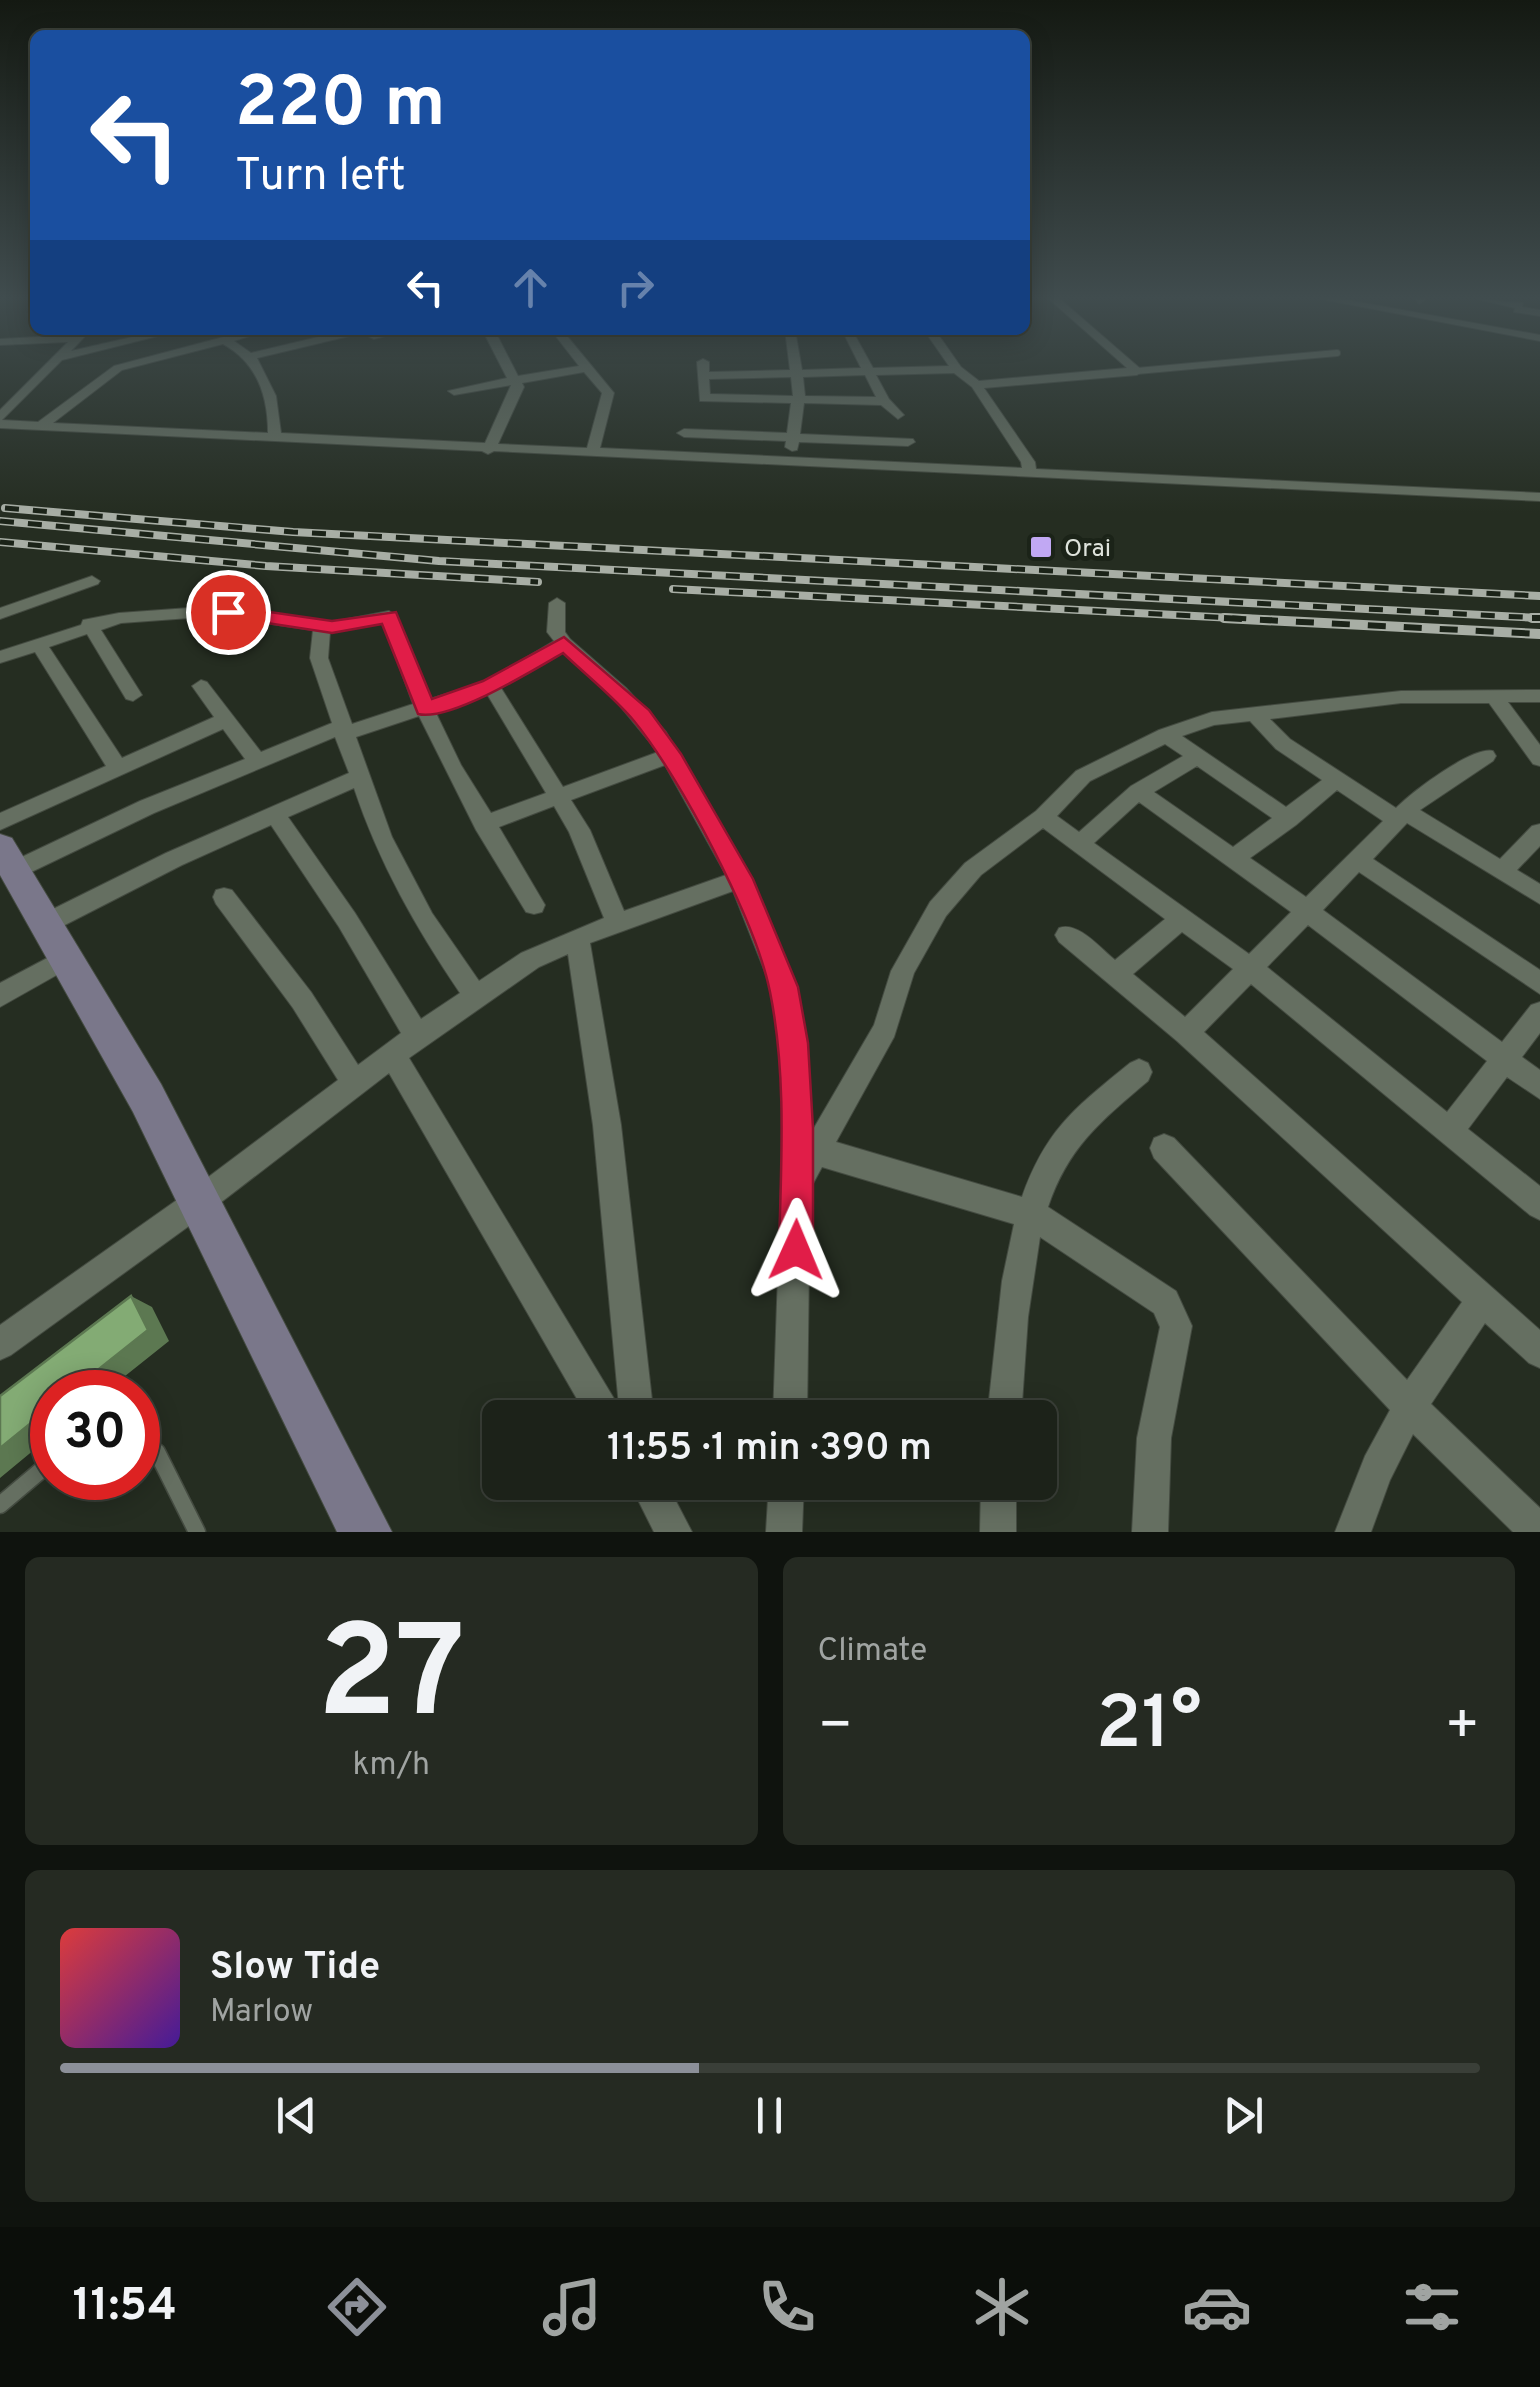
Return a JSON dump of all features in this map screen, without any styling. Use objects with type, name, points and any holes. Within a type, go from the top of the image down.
[{"type":"street","points":[[0,421],[47,370]]},
{"type":"street","points":[[39,427],[115,370]]},
{"type":"street","points":[[257,370],[271,391],[274,439]]},
{"type":"street","points":[[488,450],[516,393],[517,381],[511,370]]},
{"type":"street","points":[[454,392],[571,370]]},
{"type":"street","points":[[586,370],[608,396],[592,454]]},
{"type":"street","points":[[704,370],[704,398],[884,401]]},
{"type":"street","points":[[732,370],[797,374],[961,371],[976,385],[1028,462],[1030,475]]},
{"type":"street","points":[[790,463],[798,402],[796,370]]},
{"type":"street","points":[[868,370],[884,401],[898,415]]},
{"type":"street","points":[[976,385],[1136,371]]},
{"type":"street","points":[[0,421],[39,427],[488,450],[1540,497]]},
{"type":"street","points":[[684,433],[908,442]]},
{"type":"street","points":[[0,614],[92,581]]},
{"type":"street","points":[[556,603],[556,632],[564,644],[641,715],[670,755],[740,879],[784,987],[793,1043],[796,1184],[790,1400]]},
{"type":"street","points":[[0,657],[89,624],[217,611],[322,626],[392,618],[425,709],[484,824],[534,905]]},
{"type":"street","points":[[89,624],[133,695]]},
{"type":"street","points":[[322,626],[319,658],[358,777],[400,879],[475,995]]},
{"type":"street","points":[[38,643],[117,767]]},
{"type":"street","points":[[365,1532],[201,1200],[60,939],[8,858],[257,760],[491,686],[564,644]]},
{"type":"street","points":[[202,686],[257,760]]},
{"type":"street","points":[[491,686],[580,830],[617,923]]},
{"type":"street","points":[[1492,694],[1540,759]]},
{"type":"street","points":[[796,1184],[886,1029],[904,971],[938,909],[974,870],[1043,817],[1083,776],[1166,734],[1212,719],[1401,697],[1540,696]]},
{"type":"street","points":[[1254,714],[1283,744],[1334,780],[1503,870],[1540,894]]},
{"type":"street","points":[[0,822],[227,719]]},
{"type":"street","points":[[1166,734],[1289,820]]},
{"type":"street","points":[[484,824],[558,793],[670,755]]},
{"type":"street","points":[[1186,1033],[1402,816],[1443,780],[1486,756]]},
{"type":"street","points":[[1080,843],[1138,791],[1198,757]]},
{"type":"street","points":[[0,996],[60,939],[274,814],[358,777]]},
{"type":"street","points":[[1233,859],[1289,820],[1334,780]]},
{"type":"street","points":[[1138,791],[1306,910],[1540,1086]]},
{"type":"street","points":[[274,814],[347,920],[417,1036]]},
{"type":"street","points":[[1043,817],[1250,968],[1540,1205]]},
{"type":"street","points":[[1503,870],[1540,832]]},
{"type":"street","points":[[1358,860],[1540,984]]},
{"type":"street","points":[[0,1344],[201,1200],[417,1036],[530,960],[577,938],[740,879]]},
{"type":"street","points":[[224,897],[302,1000],[354,1084]]},
{"type":"street","points":[[1117,973],[1183,917]]},
{"type":"street","points":[[1067,935],[1186,1033],[1540,1352]]},
{"type":"street","points":[[577,938],[607,1125],[634,1400]]},
{"type":"street","points":[[1449,1131],[1540,1012]]},
{"type":"street","points":[[393,1054],[596,1400]]},
{"type":"street","points":[[1006,1400],[1020,1266],[1054,1155],[1068,1135],[1139,1072]]},
{"type":"street","points":[[1164,1148],[1408,1405],[1539,1532]]},
{"type":"street","points":[[817,1151],[1033,1215],[1165,1302],[1176,1326],[1154,1438],[1150,1532]]},
{"type":"street","points":[[1353,1532],[1372,1472],[1408,1405],[1482,1300]]},
{"type":"street","points":[[656,1500],[674,1532]]},
{"type":"street","points":[[784,1532],[786,1500]]},
{"type":"street","points":[[998,1532],[999,1500]]},
{"type":"lane","points":[[1136,371],[1142,370]]},
{"type":"lane","points":[[160,1458],[197,1532]]},
{"type":"lane","points":[[0,1505],[30,1480]]},
{"type":"building","points":[[131,1296],[148,1330],[98,1370],[34,1370]]},
{"type":"building","points":[[30,1373],[30,1424],[0,1448],[0,1396]]},
{"type":"railway","points":[[5,508],[293,532],[1540,596]]},
{"type":"railway","points":[[0,521],[439,561],[1540,618],[1532,618]]},
{"type":"railway","points":[[0,542],[266,566],[538,582]]},
{"type":"railway","points":[[673,589],[1272,620]]},
{"type":"railway","points":[[1224,618],[1540,634]]},
{"type":"place","name":"Orai","points":[[1041,547]]},
{"type":"route","points":[[228,612],[332,627],[389,616],[425,709],[491,686],[564,644],[596,669],[641,715],[673,760],[740,879],[784,987],[793,1043],[797,1128],[796,1250]]}]
